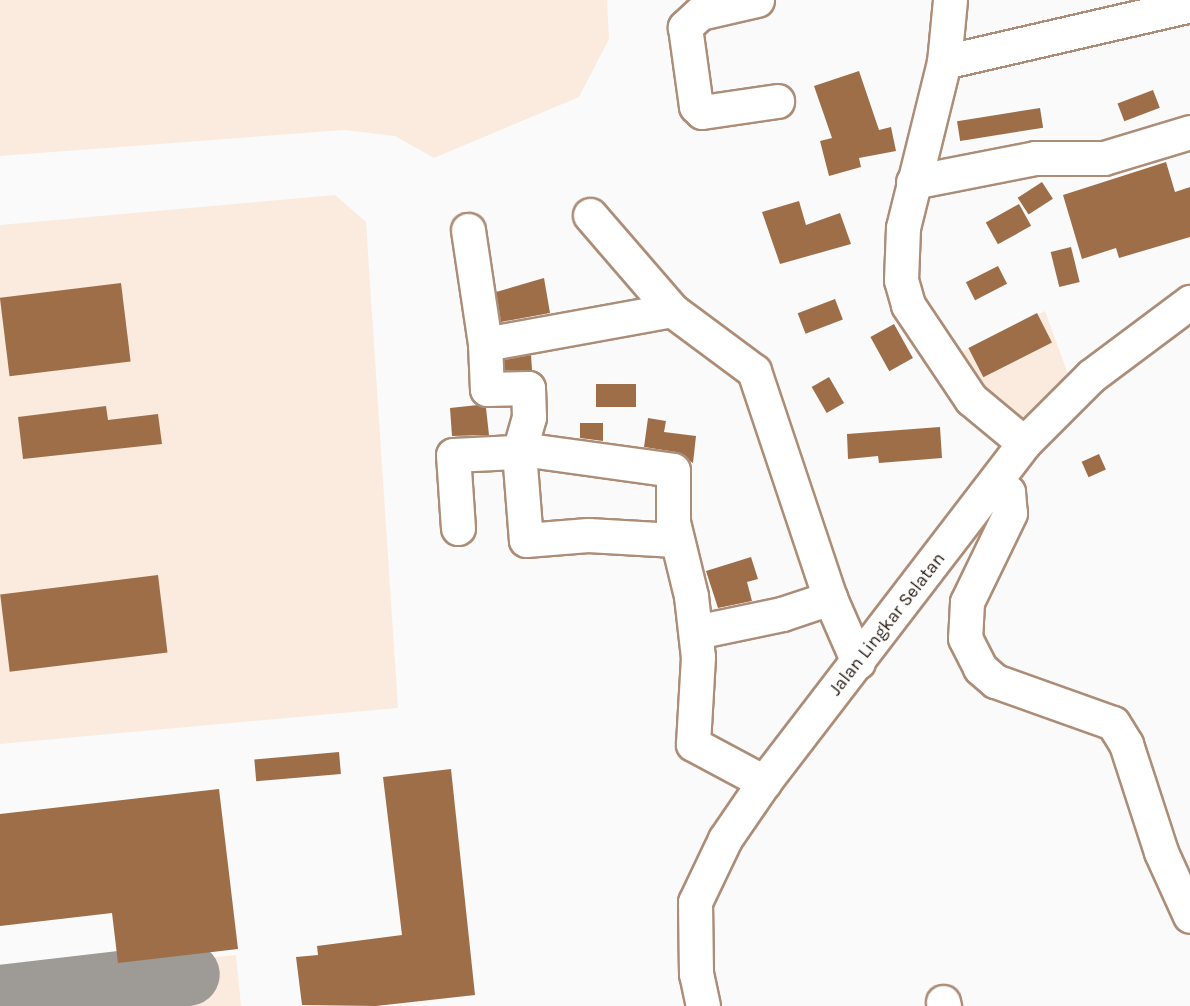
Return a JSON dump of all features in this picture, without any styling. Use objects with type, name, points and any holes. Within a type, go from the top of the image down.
[{"type":"street","points":[[757,0],[700,13],[685,27],[696,106],[702,112],[777,101]]},
{"type":"street","points":[[950,0],[944,62],[913,182],[900,263],[908,304],[970,399],[1024,443]]},
{"type":"street","points":[[944,62],[1190,5]]},
{"type":"street","points":[[913,182],[1035,158],[1104,158],[1190,132]]},
{"type":"street","points":[[590,215],[672,310],[754,371],[830,598],[858,662]]},
{"type":"street","points":[[468,230],[485,344],[487,389],[528,388],[529,417],[519,452],[526,540],[588,535],[675,540]]},
{"type":"street","name":"Jalan Lingkar Selatan","points":[[703,1006],[696,974],[695,902],[725,839],[764,782],[1024,443],[1091,376],[1190,302]]},
{"type":"street","points":[[485,344],[672,310]]},
{"type":"street","points":[[458,528],[453,455],[519,452],[673,470],[675,540],[696,632],[693,744],[764,782]]},
{"type":"street","points":[[995,483],[1008,492],[1010,513],[967,602],[965,638],[980,668],[995,681],[1113,723],[1126,744],[1161,852],[1190,916]]},
{"type":"street","points":[[696,632],[782,615],[830,598]]},
{"type":"shaded area","points":[[0,0],[607,0],[609,39],[579,97],[434,158],[395,136],[344,130],[0,156]]},
{"type":"shaded area","points":[[335,195],[366,222],[398,708],[0,744],[0,225]]},
{"type":"shaded area","points":[[1045,311],[1068,374],[1009,434],[960,353]]},
{"type":"shaded area","points":[[236,955],[241,1006],[0,1006],[0,978]]},
{"type":"building","points":[[859,71],[879,130],[891,127],[896,151],[859,158],[861,167],[829,176],[820,141],[832,138],[814,86]]},
{"type":"building","points":[[1153,90],[1160,108],[1124,121],[1118,104]]},
{"type":"building","points":[[1040,108],[1043,128],[960,141],[957,121]]},
{"type":"building","points":[[1166,162],[1175,192],[1190,187],[1190,237],[1119,258],[1116,248],[1082,259],[1063,195]]},
{"type":"building","points":[[1042,182],[1053,199],[1029,215],[1018,198]]},
{"type":"building","points":[[799,201],[806,225],[840,213],[851,244],[780,264],[762,212]]},
{"type":"building","points":[[1019,204],[1031,226],[998,244],[986,222]]},
{"type":"building","points":[[1071,247],[1080,282],[1059,287],[1051,252]]},
{"type":"building","points":[[998,266],[1007,284],[975,300],[966,282]]},
{"type":"building","points":[[544,278],[550,313],[501,322],[496,292]]},
{"type":"building","points":[[121,283],[131,361],[10,376],[0,298]]},
{"type":"building","points":[[835,299],[843,320],[806,334],[798,313]]},
{"type":"building","points":[[1037,313],[1052,342],[983,377],[968,348]]},
{"type":"building","points":[[894,324],[913,358],[889,371],[870,337]]},
{"type":"building","points":[[531,355],[532,370],[505,370],[504,360]]},
{"type":"building","points":[[829,377],[844,403],[827,413],[812,387]]},
{"type":"building","points":[[596,384],[636,384],[636,407],[596,407]]},
{"type":"building","points":[[478,405],[486,408],[489,435],[452,436],[450,408]]},
{"type":"building","points":[[106,406],[108,420],[158,414],[162,444],[23,459],[18,417]]},
{"type":"building","points":[[648,418],[666,421],[664,432],[696,436],[693,463],[676,452],[644,447]]},
{"type":"building","points":[[580,423],[603,423],[603,441],[580,438]]},
{"type":"building","points":[[940,427],[942,458],[879,463],[878,456],[848,459],[847,434]]},
{"type":"building","points":[[1099,454],[1106,470],[1089,477],[1082,462]]},
{"type":"building","points":[[751,557],[758,579],[747,582],[752,601],[718,608],[706,571]]},
{"type":"building","points":[[158,575],[168,652],[10,672],[0,594]]},
{"type":"building","points":[[339,752],[341,774],[256,781],[254,759]]},
{"type":"building","points":[[451,769],[475,995],[376,1006],[302,1005],[296,957],[318,955],[317,946],[402,935],[383,777]]},
{"type":"building","points":[[219,789],[238,949],[118,963],[112,913],[0,926],[0,814]]},
{"type":"taxiway","points":[[0,996],[188,974]]}]
